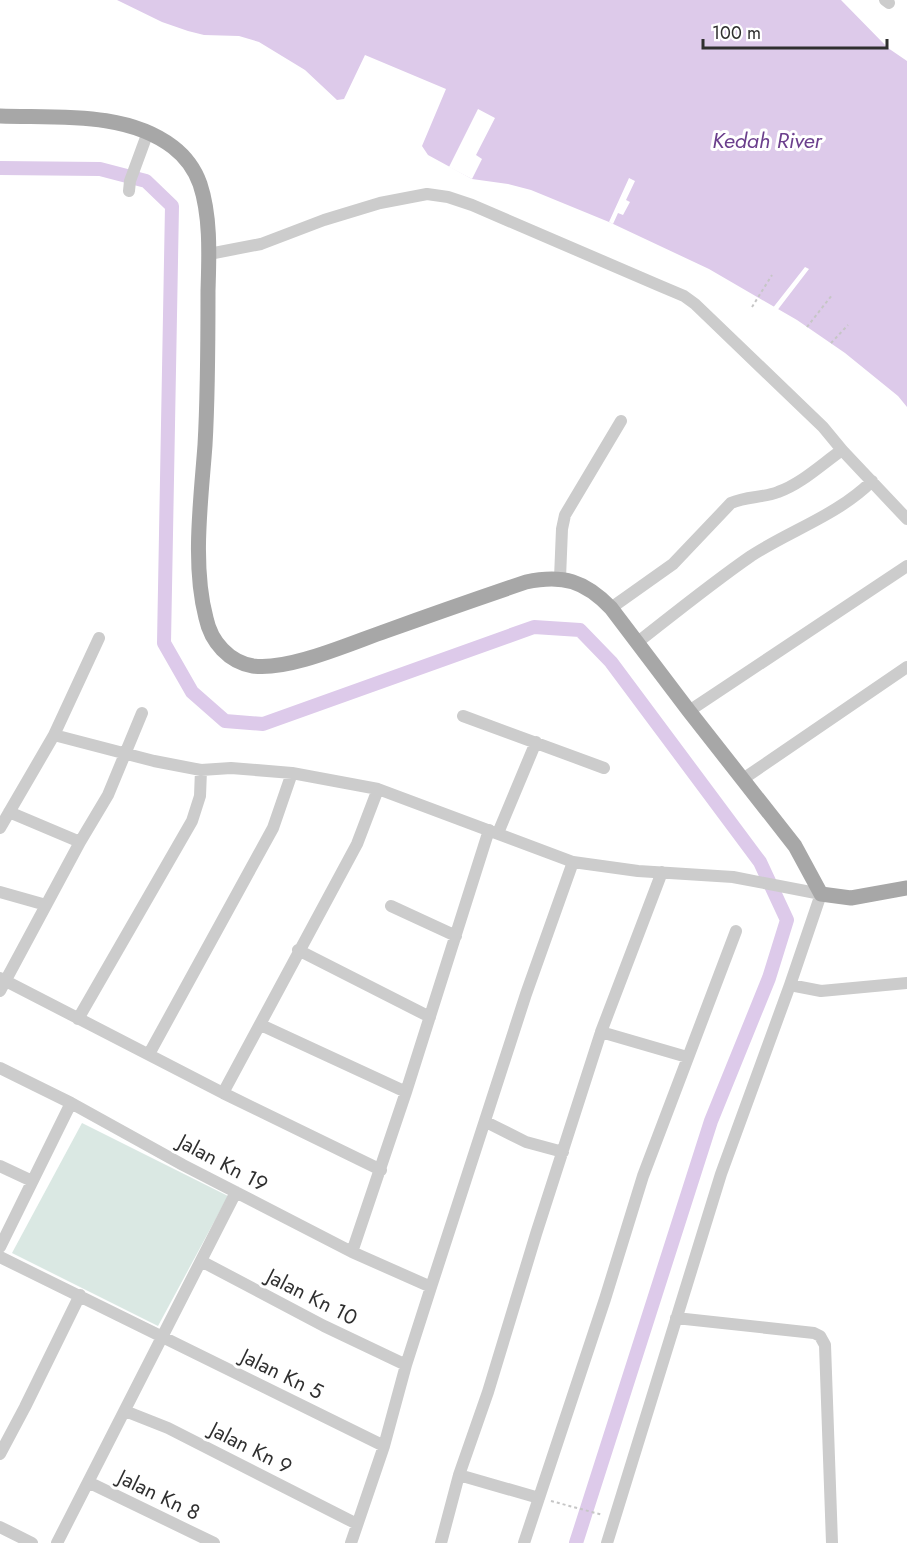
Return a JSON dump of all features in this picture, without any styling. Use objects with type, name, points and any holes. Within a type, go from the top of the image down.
[{"type":"main road","points":[[0,116],[102,120],[129,126],[148,132],[176,149],[192,168],[203,196],[208,254],[208,396],[200,524],[200,571],[206,619],[214,639],[226,654],[232,659],[252,666],[280,665],[333,650],[526,582],[560,578],[581,584],[598,595],[611,608],[688,711],[795,846],[814,892],[844,898],[907,888]]},
{"type":"street","points":[[130,186],[148,132]]},
{"type":"street","points":[[208,254],[261,244],[324,220],[408,197],[427,194],[458,200],[684,296],[711,318],[823,427],[907,519]]},
{"type":"street","points":[[560,578],[562,529],[565,516],[621,421]]},
{"type":"street","points":[[611,608],[672,564],[732,503],[777,493],[796,483],[842,450]]},
{"type":"street","points":[[638,642],[698,594],[753,556],[845,503],[872,481]]},
{"type":"street","points":[[688,711],[907,566]]},
{"type":"street","points":[[0,828],[54,735],[99,638]]},
{"type":"street","points":[[743,779],[907,667]]},
{"type":"street","points":[[142,713],[108,795],[2,983],[381,1170]]},
{"type":"street","points":[[463,716],[604,768]]},
{"type":"street","points":[[54,735],[126,754],[201,770],[231,768],[292,772],[378,789],[573,862],[602,868],[733,877],[814,892],[790,985],[721,1174],[607,1543]]},
{"type":"street","points":[[352,1252],[381,1170],[456,936],[494,831],[536,742]]},
{"type":"street","points":[[78,1019],[192,821],[200,796],[201,770]]},
{"type":"street","points":[[149,1054],[273,828],[292,772]]},
{"type":"street","points":[[223,1093],[357,844],[378,789]]},
{"type":"street","points":[[9,812],[80,842]]},
{"type":"street","points":[[351,1543],[384,1446],[406,1365],[526,994],[573,862]]},
{"type":"street","points":[[441,1543],[459,1475],[488,1392],[601,1032],[662,872]]},
{"type":"street","points":[[0,892],[46,905]]},
{"type":"street","points":[[391,906],[456,936]]},
{"type":"street","points":[[525,1543],[605,1299],[632,1208],[736,931]]},
{"type":"street","points":[[298,950],[430,1017]]},
{"type":"street","points":[[790,985],[821,991],[907,983]]},
{"type":"street","points":[[261,1025],[406,1092]]},
{"type":"street","points":[[601,1032],[687,1057]]},
{"type":"street","name":"Jalan Kn 19","points":[[0,1068],[71,1102],[352,1252],[431,1287]]},
{"type":"street","points":[[0,1247],[71,1102]]},
{"type":"street","points":[[486,1122],[526,1142],[563,1152]]},
{"type":"street","points":[[0,1166],[32,1181]]},
{"type":"street","points":[[57,1543],[236,1192]]},
{"type":"street","name":"Jalan Kn 5","points":[[0,1257],[384,1446]]},
{"type":"street","name":"Jalan Kn 10","points":[[201,1261],[324,1326],[406,1365]]},
{"type":"street","points":[[0,1454],[80,1295]]},
{"type":"street","points":[[676,1318],[814,1333],[823,1340],[832,1543]]},
{"type":"street","name":"Jalan Kn 9","points":[[125,1411],[147,1418],[183,1435],[357,1524]]},
{"type":"street","points":[[459,1475],[539,1498]]},
{"type":"street","name":"Jalan Kn 8","points":[[88,1482],[214,1543]]},
{"type":"street","points":[[0,1527],[32,1543]]},
{"type":"path","points":[[752,307],[772,274]]},
{"type":"path","points":[[807,327],[832,295]]},
{"type":"path","points":[[831,343],[849,325]]},
{"type":"path","points":[[560,1504],[608,1517]]},
{"type":"shaded area","points":[[82,1123],[228,1196],[158,1326],[12,1253]]},
{"type":"water","name":"Kedah River","points":[[117,0],[841,0],[888,48],[907,61],[907,407],[898,396],[845,353],[797,320],[709,269],[609,222],[531,190],[472,179],[428,155],[422,146],[446,89],[365,55],[344,99],[337,100],[305,70],[259,42],[239,36],[204,35],[188,31],[162,22]]},
{"type":"pier","points":[[478,109],[495,118],[476,155],[482,159],[472,179],[449,167]]},
{"type":"pier","points":[[629,178],[635,181],[626,200],[630,202],[623,215],[618,213],[613,224],[609,222]]},
{"type":"pier","points":[[805,267],[809,269],[776,312],[772,309]]},
{"type":"waterway","points":[[0,168],[100,169],[146,181],[172,206],[164,643],[192,692],[225,721],[263,724],[534,627],[580,630],[611,662],[760,862],[787,920],[769,978],[711,1121],[576,1543]]}]
